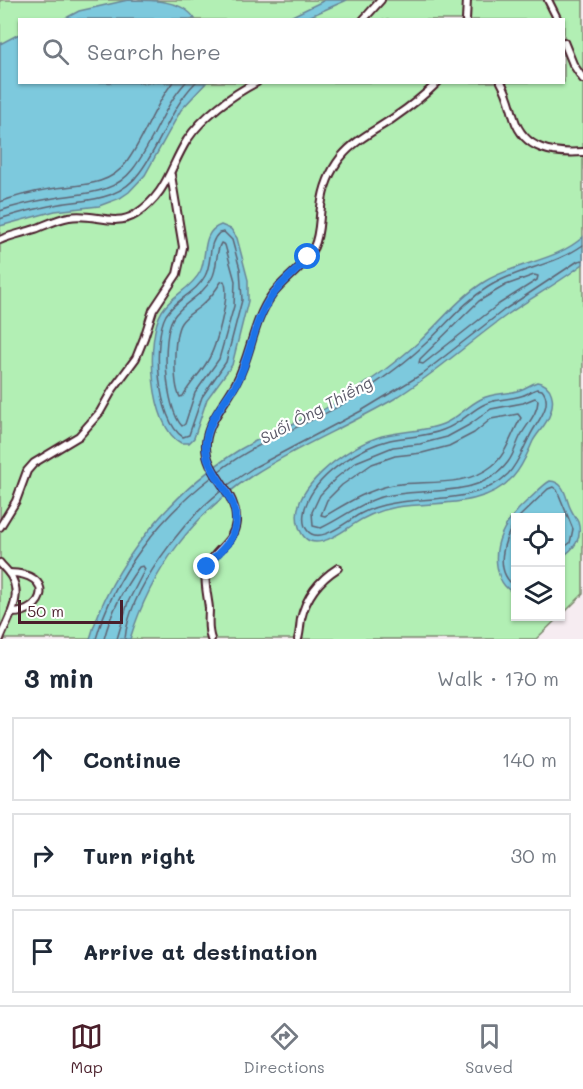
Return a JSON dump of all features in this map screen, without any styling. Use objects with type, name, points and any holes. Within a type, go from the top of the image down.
[{"type":"lane","points":[[365,18],[381,0]]},
{"type":"lane","points":[[466,18],[468,0]]},
{"type":"lane","points":[[548,0],[557,18]]},
{"type":"lane","points":[[565,44],[573,64],[583,79]]},
{"type":"lane","points":[[0,240],[68,217],[87,216],[111,221],[127,219],[139,212],[153,199],[171,175],[186,141],[200,123],[230,99],[254,84]]},
{"type":"lane","points":[[211,639],[208,627],[209,610],[205,574],[212,560],[232,537],[236,521],[234,505],[213,470],[206,450],[207,438],[212,425],[243,369],[264,309],[281,284],[302,265],[313,249],[324,194],[333,170],[351,146],[405,110],[436,84]]},
{"type":"lane","points":[[502,84],[510,100],[517,128],[530,143],[542,149],[583,152]]},
{"type":"lane","points":[[0,527],[16,501],[27,471],[34,462],[79,436],[100,412],[117,382],[136,358],[153,310],[177,274],[183,247],[171,175]]},
{"type":"lane","points":[[0,563],[13,579],[16,593],[12,613],[0,639]]},
{"type":"lane","points":[[298,639],[304,608],[309,597],[322,580],[338,568]]},
{"type":"lane","points":[[9,573],[23,574],[35,579],[41,586],[37,599],[27,609],[12,613]]},
{"type":"green space","points":[[0,0],[583,0],[583,594],[565,612],[565,513],[511,513],[511,621],[555,621],[536,639],[0,639]]},
{"type":"water","points":[[128,0],[157,1],[183,8],[194,18],[66,18],[79,11]]},
{"type":"water","points":[[325,0],[347,0],[306,18],[288,18]]},
{"type":"water","points":[[18,35],[18,84],[205,84],[181,110],[145,175],[129,192],[99,206],[55,211],[0,226],[0,44]]},
{"type":"water","points":[[221,225],[231,229],[237,238],[248,280],[248,301],[232,365],[207,399],[194,438],[189,443],[181,443],[171,434],[157,401],[152,360],[153,341],[162,311],[196,278],[202,266],[207,239],[214,228]]},
{"type":"water","points":[[583,237],[583,264],[574,271],[507,315],[394,399],[288,455],[231,490],[193,526],[162,568],[139,614],[130,639],[90,639],[100,611],[129,557],[168,508],[191,486],[239,450],[317,413],[382,372],[412,348],[459,302],[484,282],[496,275],[560,252]]},
{"type":"water","points":[[537,382],[546,386],[551,394],[550,414],[533,441],[520,469],[501,487],[488,494],[458,502],[385,510],[367,516],[323,541],[315,542],[303,536],[297,513],[301,499],[322,472],[350,451],[384,435],[427,429],[443,424],[486,397],[515,392]]},
{"type":"water","points":[[550,481],[558,484],[563,489],[578,522],[579,533],[576,543],[565,554],[565,513],[516,513]]},
{"type":"water","points":[[511,519],[511,592],[500,579],[496,556],[500,538]]},
{"type":"route","points":[[207,567],[232,537],[236,521],[231,497],[207,457],[208,434],[243,369],[257,323],[264,309],[281,284],[308,257]]},
{"type":"water label","name":"Suối Ông Thiềng","points":[[316,410]]}]
